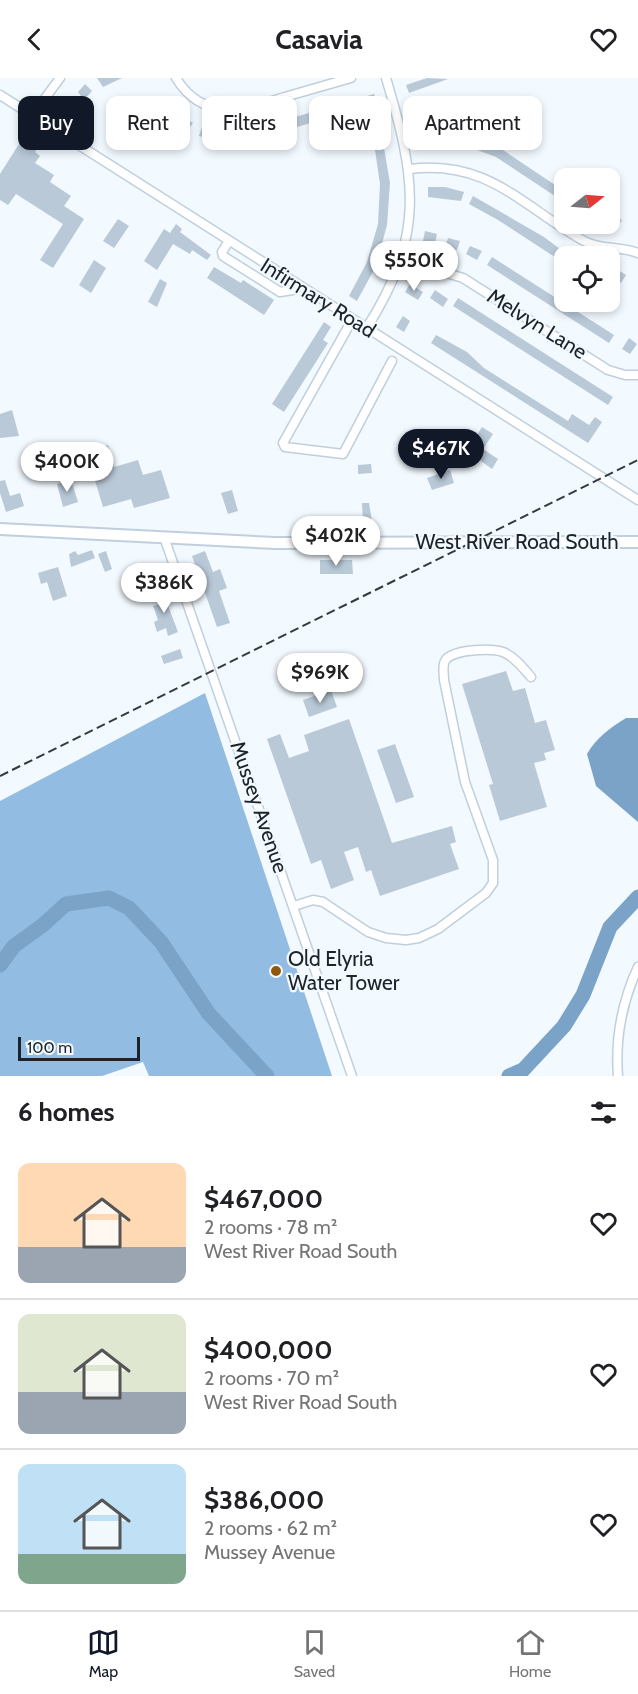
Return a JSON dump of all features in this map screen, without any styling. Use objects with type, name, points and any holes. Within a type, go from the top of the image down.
[{"type":"main road","name":"West River Road South","points":[[0,529],[338,545],[638,542]]},
{"type":"street","points":[[47,96],[60,78]]},
{"type":"street","points":[[176,78],[183,88],[201,102],[235,110],[351,78]]},
{"type":"street","points":[[366,329],[387,294],[401,259],[409,223],[410,169],[386,78]]},
{"type":"street","name":"Infirmary Road","points":[[0,95],[18,107]]},
{"type":"street","name":"Infirmary Road","points":[[86,150],[638,500]]},
{"type":"street","points":[[410,169],[441,166],[469,171],[494,183],[585,241],[638,253]]},
{"type":"street","points":[[229,241],[222,252],[223,256],[280,292],[293,290],[297,285]]},
{"type":"street","name":"Melvyn Lane","points":[[401,259],[464,278],[608,370],[625,375],[638,375]]},
{"type":"street","points":[[352,320],[283,443],[285,447],[343,454],[392,361]]},
{"type":"street","name":"Mussey Avenue","points":[[164,537],[352,1076]]},
{"type":"street","points":[[294,906],[313,900],[323,902],[368,932],[386,938],[406,940],[419,938],[438,929],[486,892],[493,883],[493,860],[465,782],[444,680],[443,663],[447,657],[458,653],[476,650],[504,652],[531,677]]},
{"type":"street","points":[[618,1076],[619,1029],[627,993],[636,971]]},
{"type":"shaded area","points":[[205,693],[332,1076],[149,1076],[143,1062],[102,1076],[0,1076],[0,801]]},
{"type":"shaded area","points":[[626,718],[638,718],[638,822],[596,786],[587,754],[604,734]]},
{"type":"building","points":[[97,78],[122,78],[103,87]]},
{"type":"building","points":[[427,78],[448,79],[409,93],[406,85]]},
{"type":"building","points":[[85,84],[92,91],[88,96],[81,96],[78,92]]},
{"type":"building","points":[[309,113],[309,123],[297,127],[297,117]]},
{"type":"building","points":[[18,146],[18,150],[36,150],[35,152],[40,156],[35,163],[54,175],[50,182],[71,196],[64,206],[84,219],[53,268],[40,260],[63,224],[16,194],[8,205],[0,200],[0,174]]},
{"type":"building","points":[[375,150],[384,150],[390,183],[387,225],[376,266],[357,301],[349,296],[367,262],[378,224],[380,184]]},
{"type":"building","points":[[477,150],[503,150],[554,184],[554,195],[496,157]]},
{"type":"building","points":[[428,187],[445,187],[464,192],[461,201],[428,197]]},
{"type":"building","points":[[473,196],[544,237],[556,246],[554,246],[554,256],[498,220],[469,204]]},
{"type":"building","points":[[118,219],[129,226],[114,248],[103,241]]},
{"type":"building","points":[[176,224],[182,229],[180,232],[211,255],[207,260],[192,250],[190,254],[173,244],[157,270],[144,261],[164,229],[170,233]]},
{"type":"building","points":[[425,231],[437,234],[435,243],[423,241]]},
{"type":"building","points":[[448,238],[460,241],[457,250],[445,247]]},
{"type":"building","points":[[470,246],[482,251],[477,260],[466,254]]},
{"type":"building","points":[[492,257],[554,297],[554,308],[487,265]]},
{"type":"building","points":[[94,260],[106,268],[91,293],[79,285]]},
{"type":"building","points":[[214,267],[241,283],[243,280],[274,300],[264,315],[207,278]]},
{"type":"building","points":[[620,271],[626,275],[620,282]]},
{"type":"building","points":[[160,279],[167,283],[157,307],[148,302]]},
{"type":"building","points":[[410,284],[423,292],[418,300],[405,292]]},
{"type":"building","points":[[435,290],[448,299],[443,307],[430,298]]},
{"type":"building","points":[[458,298],[613,397],[608,405],[453,306]]},
{"type":"building","points":[[561,312],[578,312],[614,335],[609,343]]},
{"type":"building","points":[[403,316],[410,321],[404,332],[396,327]]},
{"type":"building","points":[[324,322],[331,327],[323,340],[328,343],[284,412],[272,404]]},
{"type":"building","points":[[436,335],[467,352],[484,368],[568,421],[572,414],[589,425],[595,417],[602,422],[588,443],[431,343]]},
{"type":"building","points":[[629,338],[637,344],[630,354],[622,349]]},
{"type":"building","points":[[12,410],[19,436],[0,438],[0,414]]},
{"type":"building","points":[[482,427],[493,434],[483,449],[498,459],[492,469],[470,453],[478,440],[475,438]]},
{"type":"building","points":[[108,445],[114,467],[138,460],[143,475],[161,470],[170,498],[134,508],[131,499],[103,507],[89,461],[75,465],[72,455]]},
{"type":"building","points":[[371,464],[372,473],[358,474],[358,465]]},
{"type":"building","points":[[450,470],[454,483],[432,490],[427,478]]},
{"type":"building","points":[[5,480],[10,496],[20,493],[24,506],[6,512],[0,493],[0,481]]},
{"type":"building","points":[[71,480],[78,502],[63,507],[57,484]]},
{"type":"building","points":[[232,490],[238,511],[228,514],[221,493]]},
{"type":"building","points":[[362,503],[369,503],[372,521],[363,522]]},
{"type":"building","points":[[92,550],[95,558],[71,567],[69,554],[75,551],[78,555]]},
{"type":"building","points":[[106,551],[112,569],[105,572],[98,554]]},
{"type":"building","points":[[205,551],[213,572],[220,569],[227,588],[219,591],[230,623],[217,627],[192,556]]},
{"type":"building","points":[[320,560],[352,560],[353,574],[320,574]]},
{"type":"building","points":[[58,567],[67,596],[53,601],[47,582],[41,584],[38,573]]},
{"type":"building","points":[[166,586],[168,593],[164,595],[178,632],[168,636],[166,628],[157,632],[154,622],[158,620],[153,606],[160,604],[155,590]]},
{"type":"building","points":[[180,649],[183,658],[164,664],[161,656]]},
{"type":"building","points":[[506,671],[513,691],[525,688],[535,723],[546,720],[555,750],[544,753],[546,760],[534,763],[547,807],[500,821],[489,785],[493,784],[462,684]]},
{"type":"building","points":[[331,690],[337,707],[309,717],[303,700]]},
{"type":"building","points":[[349,719],[392,843],[452,826],[456,842],[450,844],[459,869],[380,896],[371,870],[366,872],[358,847],[344,852],[354,880],[331,889],[321,860],[311,864],[267,739],[280,734],[289,758],[309,751],[304,735]]},
{"type":"building","points":[[395,744],[414,797],[396,803],[377,750]]},
{"type":"waterway","points":[[509,1076],[523,1070],[564,1026],[583,995],[610,927],[638,897]]},
{"type":"waterway","points":[[0,965],[14,946],[43,925],[66,904],[109,898],[129,908],[161,942],[209,1014],[267,1076]]},
{"type":"railway","points":[[0,776],[638,460]]},
{"type":"place","name":"Old Elyria Water Tower","points":[[276,971]]}]
